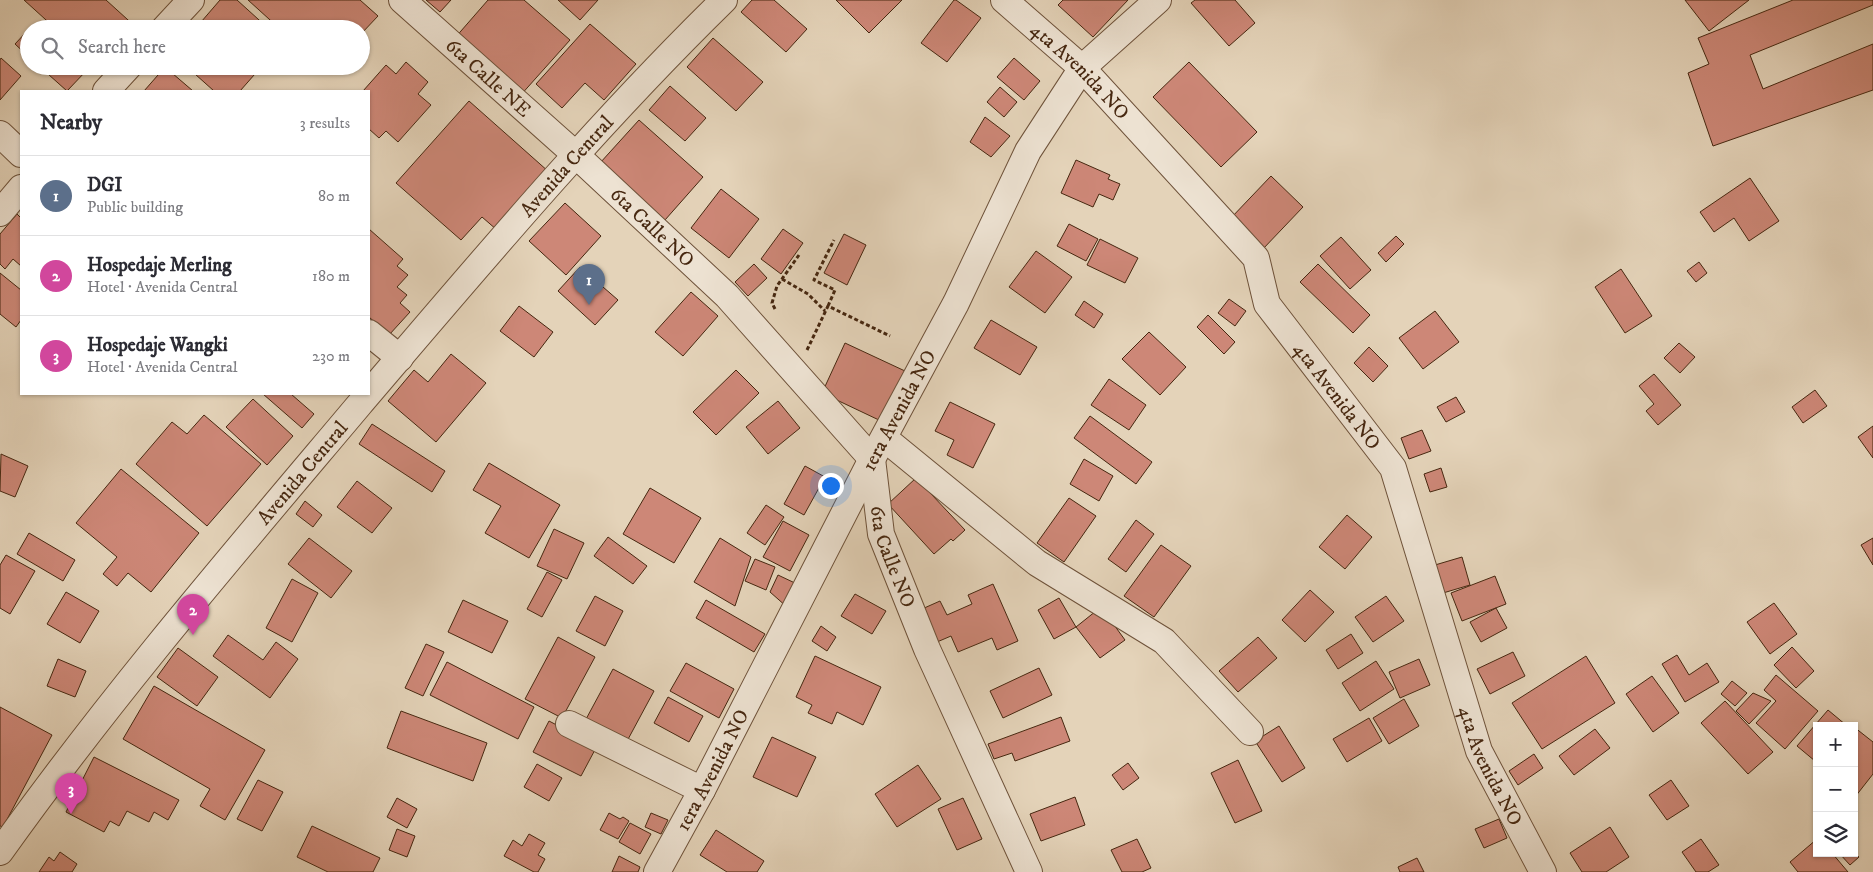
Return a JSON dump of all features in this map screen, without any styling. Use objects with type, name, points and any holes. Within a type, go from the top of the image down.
[{"type":"street","points":[[172,20],[191,0]]},
{"type":"street","name":"6ta Calle NE","points":[[402,0],[576,155]]},
{"type":"street","name":"Avenida Central","points":[[370,393],[576,155],[688,34],[724,0]]},
{"type":"street","name":"4ta Avenida NO","points":[[1004,0],[1082,68],[1256,258],[1267,304],[1393,468],[1479,751],[1543,872]]},
{"type":"street","name":"1era Avenida NO","points":[[657,872],[702,790],[878,449],[956,303],[1028,151],[1082,68],[1158,0]]},
{"type":"street","points":[[107,90],[121,75]]},
{"type":"street","points":[[0,134],[20,153]]},
{"type":"street","name":"6ta Calle NO","points":[[576,155],[727,296],[878,449],[881,534],[927,649],[1028,872]]},
{"type":"street","points":[[0,213],[20,189]]},
{"type":"street","points":[[370,335],[400,358]]},
{"type":"street","name":"Avenida Central","points":[[0,852],[50,782],[187,608],[368,395]]},
{"type":"street","points":[[878,449],[1037,563],[1164,641],[1250,732]]},
{"type":"street","points":[[569,724],[702,790]]},
{"type":"path","points":[[805,353],[835,290],[814,280],[834,240]]},
{"type":"path","points":[[778,317],[772,303],[782,279],[799,256]]},
{"type":"path","points":[[782,279],[808,294],[825,311]]},
{"type":"path","points":[[828,306],[890,336]]},
{"type":"path","points":[[802,341],[809,346]]},
{"type":"building","points":[[24,0],[106,0],[128,20],[46,20]]},
{"type":"building","points":[[220,0],[237,0],[259,20],[203,20]]},
{"type":"building","points":[[248,0],[360,0],[378,16],[370,24],[370,20],[270,20]]},
{"type":"building","points":[[426,0],[451,0],[440,12]]},
{"type":"building","points":[[488,0],[524,0],[570,40],[519,97],[454,39]]},
{"type":"building","points":[[558,0],[598,0],[580,20]]},
{"type":"building","points":[[752,0],[774,0],[807,29],[786,52],[741,12]]},
{"type":"building","points":[[836,0],[902,0],[869,33]]},
{"type":"building","points":[[954,0],[981,18],[947,62],[921,43]]},
{"type":"building","points":[[1063,0],[1128,0],[1093,37],[1058,5]]},
{"type":"building","points":[[1195,0],[1235,0],[1255,23],[1229,46],[1191,3]]},
{"type":"building","points":[[1685,0],[1749,0],[1709,31]]},
{"type":"building","points":[[1793,0],[1873,0],[1873,5],[1750,55],[1763,89],[1873,44],[1873,90],[1713,146],[1688,73],[1709,64],[1698,38]]},
{"type":"building","points":[[590,24],[636,64],[604,100],[585,83],[562,108],[536,84]]},
{"type":"building","points":[[713,38],[763,82],[736,111],[687,67]]},
{"type":"building","points":[[20,39],[20,49],[15,44]]},
{"type":"building","points":[[1,58],[21,76],[0,100],[0,60]]},
{"type":"building","points":[[1014,58],[1040,81],[1024,100],[997,77]]},
{"type":"building","points":[[406,62],[428,82],[418,94],[431,105],[398,142],[386,131],[379,138],[370,130],[370,90],[364,90],[386,65],[396,74]]},
{"type":"building","points":[[1189,62],[1257,132],[1221,167],[1153,97]]},
{"type":"building","points":[[49,75],[82,75],[66,90]]},
{"type":"building","points":[[158,75],[174,75],[192,90],[145,90]]},
{"type":"building","points":[[196,75],[254,75],[241,90],[213,90]]},
{"type":"building","points":[[670,86],[706,118],[685,141],[649,110]]},
{"type":"building","points":[[1000,87],[1017,102],[1004,117],[987,102]]},
{"type":"building","points":[[469,101],[549,172],[497,230],[482,217],[461,240],[396,183]]},
{"type":"building","points":[[985,117],[1010,136],[991,157],[970,142]]},
{"type":"building","points":[[639,120],[703,177],[665,220],[600,163]]},
{"type":"building","points":[[1076,160],[1110,175],[1108,179],[1120,184],[1113,200],[1099,194],[1093,207],[1061,193]]},
{"type":"building","points":[[1271,176],[1303,207],[1262,250],[1230,219]]},
{"type":"building","points":[[1750,178],[1779,221],[1749,241],[1734,218],[1714,232],[1700,212]]},
{"type":"building","points":[[721,189],[759,219],[729,258],[691,228]]},
{"type":"building","points":[[565,203],[601,236],[566,275],[529,241]]},
{"type":"building","points":[[17,214],[20,217],[20,265],[13,259],[5,269],[0,264],[0,234]]},
{"type":"building","points":[[1069,224],[1098,239],[1086,261],[1057,246]]},
{"type":"building","points":[[783,229],[803,243],[781,274],[761,259]]},
{"type":"building","points":[[370,230],[403,259],[397,266],[408,275],[397,287],[407,295],[400,303],[410,312],[389,335],[370,318]]},
{"type":"building","points":[[844,234],[866,245],[847,285],[824,273]]},
{"type":"building","points":[[1396,236],[1404,244],[1386,262],[1378,253]]},
{"type":"building","points":[[1341,237],[1371,270],[1350,289],[1320,256]]},
{"type":"building","points":[[1100,239],[1138,258],[1125,283],[1087,265]]},
{"type":"building","points":[[1036,251],[1072,277],[1045,313],[1009,287]]},
{"type":"building","points":[[1699,262],[1707,273],[1696,282],[1687,271]]},
{"type":"building","points":[[754,264],[767,278],[748,296],[735,282]]},
{"type":"building","points":[[1318,264],[1370,315],[1353,333],[1300,282]]},
{"type":"building","points":[[580,267],[618,300],[595,325],[558,291]]},
{"type":"building","points":[[1621,269],[1652,316],[1625,333],[1595,287]]},
{"type":"building","points":[[0,273],[20,289],[20,321],[16,327],[0,314]]},
{"type":"building","points":[[691,292],[718,316],[683,356],[655,332]]},
{"type":"building","points":[[1229,299],[1246,311],[1235,326],[1218,313]]},
{"type":"building","points":[[1084,301],[1103,314],[1094,328],[1075,315]]},
{"type":"building","points":[[519,306],[553,332],[534,357],[500,331]]},
{"type":"building","points":[[1435,311],[1459,342],[1423,369],[1399,338]]},
{"type":"building","points":[[1208,315],[1235,342],[1224,354],[1197,327]]},
{"type":"building","points":[[991,320],[1037,347],[1020,375],[974,348]]},
{"type":"building","points":[[1149,332],[1186,367],[1160,395],[1122,359]]},
{"type":"building","points":[[845,343],[905,371],[881,421],[822,393]]},
{"type":"building","points":[[1679,343],[1695,357],[1680,373],[1664,358]]},
{"type":"building","points":[[1369,347],[1388,366],[1373,382],[1354,363]]},
{"type":"building","points":[[451,354],[486,383],[436,442],[388,401],[414,370],[428,382]]},
{"type":"building","points":[[736,370],[759,393],[716,435],[693,412]]},
{"type":"building","points":[[1654,374],[1681,405],[1658,425],[1646,411],[1654,404],[1639,386]]},
{"type":"building","points":[[1109,379],[1146,405],[1129,430],[1091,405]]},
{"type":"building","points":[[1815,390],[1827,406],[1803,423],[1792,407]]},
{"type":"building","points":[[264,395],[292,395],[314,414],[302,428]]},
{"type":"building","points":[[1456,397],[1465,412],[1446,422],[1437,407]]},
{"type":"building","points":[[253,399],[293,436],[267,465],[226,427]]},
{"type":"building","points":[[778,401],[800,428],[768,454],[746,427]]},
{"type":"building","points":[[950,402],[995,424],[973,468],[947,455],[954,440],[935,431]]},
{"type":"building","points":[[204,415],[261,464],[207,526],[136,464],[172,422],[187,434]]},
{"type":"building","points":[[1090,416],[1152,462],[1136,484],[1074,438]]},
{"type":"building","points":[[372,424],[445,471],[432,492],[359,444]]},
{"type":"building","points":[[1873,426],[1873,458],[1858,437]]},
{"type":"building","points":[[1422,430],[1431,451],[1409,459],[1401,438]]},
{"type":"building","points":[[1,454],[28,466],[15,497],[0,491]]},
{"type":"building","points":[[1084,459],[1113,476],[1099,501],[1070,484]]},
{"type":"building","points":[[489,463],[560,505],[529,558],[485,533],[501,506],[473,490]]},
{"type":"building","points":[[805,466],[825,477],[804,515],[784,504]]},
{"type":"building","points":[[1441,468],[1447,487],[1430,492],[1424,474]]},
{"type":"building","points":[[121,469],[199,533],[151,592],[128,573],[117,586],[103,574],[117,557],[76,523]]},
{"type":"building","points":[[916,478],[965,530],[934,554],[888,504]]},
{"type":"building","points":[[357,481],[392,508],[372,533],[337,507]]},
{"type":"building","points":[[650,488],[701,518],[674,563],[623,534]]},
{"type":"building","points":[[1069,498],[1096,516],[1064,562],[1037,543]]},
{"type":"building","points":[[305,501],[322,515],[313,527],[296,514]]},
{"type":"building","points":[[766,505],[784,517],[765,545],[747,533]]},
{"type":"building","points":[[1347,515],[1372,537],[1345,569],[1319,547]]},
{"type":"building","points":[[1136,520],[1154,534],[1126,572],[1108,559]]},
{"type":"building","points":[[783,521],[809,535],[790,571],[763,557]]},
{"type":"building","points":[[554,529],[584,543],[567,579],[537,566]]},
{"type":"building","points":[[29,533],[75,560],[63,581],[17,554]]},
{"type":"building","points":[[608,537],[647,566],[633,584],[594,556]]},
{"type":"building","points":[[309,538],[352,571],[331,598],[288,564]]},
{"type":"building","points":[[720,538],[751,557],[735,606],[694,582]]},
{"type":"building","points":[[1873,538],[1873,565],[1861,545]]},
{"type":"building","points":[[1161,545],[1191,566],[1154,617],[1124,596]]},
{"type":"building","points":[[6,555],[35,571],[10,614],[0,608],[0,565]]},
{"type":"building","points":[[1462,557],[1470,585],[1443,593],[1435,565]]},
{"type":"building","points":[[755,559],[775,567],[766,590],[745,581]]},
{"type":"building","points":[[547,572],[562,580],[542,617],[527,609]]},
{"type":"building","points":[[778,575],[797,584],[787,607],[770,592]]},
{"type":"building","points":[[1495,576],[1506,604],[1462,621],[1451,593]]},
{"type":"building","points":[[292,579],[318,593],[292,642],[266,628]]},
{"type":"building","points":[[993,584],[1018,641],[997,650],[992,638],[958,652],[951,636],[937,642],[922,609],[940,601],[947,615],[972,604],[968,595]]},
{"type":"building","points":[[1310,590],[1334,612],[1305,642],[1282,620]]},
{"type":"building","points":[[66,592],[99,611],[80,643],[47,624]]},
{"type":"building","points":[[855,594],[886,611],[872,634],[841,616]]},
{"type":"building","points":[[595,596],[623,611],[605,646],[576,631]]},
{"type":"building","points":[[1386,596],[1404,621],[1373,642],[1355,617]]},
{"type":"building","points":[[1059,598],[1076,627],[1054,639],[1038,610]]},
{"type":"building","points":[[463,600],[508,621],[492,653],[448,632]]},
{"type":"building","points":[[706,600],[765,634],[754,652],[696,618]]},
{"type":"building","points":[[1774,603],[1797,634],[1770,654],[1747,622]]},
{"type":"building","points":[[1101,607],[1125,640],[1100,658],[1076,627]]},
{"type":"building","points":[[1496,608],[1507,628],[1481,642],[1470,622]]},
{"type":"building","points":[[821,626],[836,637],[827,651],[812,641]]},
{"type":"building","points":[[1351,634],[1363,653],[1338,669],[1326,650]]},
{"type":"building","points":[[228,635],[263,660],[276,642],[298,659],[270,698],[213,656]]},
{"type":"building","points":[[558,637],[595,657],[562,718],[525,699]]},
{"type":"building","points":[[1258,637],[1277,658],[1238,692],[1219,671]]},
{"type":"building","points":[[426,644],[444,652],[423,696],[405,688]]},
{"type":"building","points":[[1792,647],[1814,671],[1796,688],[1774,665]]},
{"type":"building","points":[[178,648],[218,677],[197,706],[157,677]]},
{"type":"building","points":[[1513,652],[1525,676],[1490,694],[1477,669]]},
{"type":"building","points":[[1677,655],[1689,675],[1707,663],[1719,682],[1685,702],[1662,664]]},
{"type":"building","points":[[815,656],[881,687],[863,725],[837,712],[832,724],[808,713],[812,705],[796,697]]},
{"type":"building","points":[[1586,656],[1615,703],[1542,749],[1512,703]]},
{"type":"building","points":[[58,659],[86,671],[75,697],[47,686]]},
{"type":"building","points":[[1419,659],[1430,685],[1400,698],[1389,672]]},
{"type":"building","points":[[1376,661],[1394,689],[1360,711],[1342,683]]},
{"type":"building","points":[[447,662],[534,707],[518,739],[430,695]]},
{"type":"building","points":[[686,663],[734,689],[719,718],[670,691]]},
{"type":"building","points":[[1039,668],[1052,695],[1003,718],[990,691]]},
{"type":"building","points":[[613,669],[654,691],[626,743],[585,721]]},
{"type":"building","points":[[1776,675],[1818,711],[1785,749],[1756,723],[1776,701],[1764,690]]},
{"type":"building","points":[[1652,676],[1679,713],[1653,732],[1626,694]]},
{"type":"building","points":[[1732,681],[1747,693],[1735,706],[1721,694]]},
{"type":"building","points":[[154,686],[265,750],[225,820],[200,806],[210,789],[123,739]]},
{"type":"building","points":[[1753,693],[1771,701],[1749,724],[1736,711]]},
{"type":"building","points":[[668,697],[703,716],[689,742],[654,723]]},
{"type":"building","points":[[1404,699],[1419,726],[1389,744],[1373,718]]},
{"type":"building","points":[[1725,701],[1773,752],[1748,774],[1701,723]]},
{"type":"building","points":[[0,707],[52,735],[3,827],[0,826]]},
{"type":"building","points":[[1828,710],[1842,722],[1818,722]]},
{"type":"building","points":[[401,711],[487,743],[473,781],[387,748]]},
{"type":"building","points":[[1061,717],[1070,741],[1015,761],[1012,753],[994,759],[988,744]]},
{"type":"building","points":[[1369,718],[1382,741],[1347,762],[1333,739]]},
{"type":"building","points":[[549,721],[597,746],[581,776],[533,752]]},
{"type":"building","points":[[1279,726],[1305,768],[1282,782],[1255,741]]},
{"type":"building","points":[[1813,727],[1813,759],[1797,746]]},
{"type":"building","points":[[1595,729],[1610,748],[1574,775],[1559,756]]},
{"type":"building","points":[[1858,730],[1873,742],[1873,774],[1858,793]]},
{"type":"building","points":[[772,737],[816,757],[797,797],[753,777]]},
{"type":"building","points":[[1534,754],[1543,768],[1518,785],[1509,771]]},
{"type":"building","points":[[94,757],[179,800],[168,820],[154,812],[149,822],[127,811],[119,826],[110,821],[104,832],[66,812]]},
{"type":"building","points":[[1238,760],[1262,811],[1235,823],[1211,773]]},
{"type":"building","points":[[1128,763],[1139,778],[1123,790],[1112,775]]},
{"type":"building","points":[[537,764],[562,778],[549,801],[524,787]]},
{"type":"building","points":[[918,765],[941,799],[897,827],[875,794]]},
{"type":"building","points":[[258,780],[283,792],[262,831],[237,819]]},
{"type":"building","points":[[1671,780],[1689,806],[1667,820],[1649,795]]},
{"type":"building","points":[[1075,797],[1085,825],[1041,841],[1030,814]]},
{"type":"building","points":[[397,798],[417,809],[407,828],[387,817]]},
{"type":"building","points":[[963,798],[982,839],[957,850],[938,809]]},
{"type":"building","points":[[609,813],[629,821],[618,839],[600,830]]},
{"type":"building","points":[[651,813],[668,820],[661,834],[645,827]]},
{"type":"building","points":[[1499,819],[1507,838],[1484,848],[1475,829]]},
{"type":"building","points":[[630,823],[651,834],[640,854],[619,842]]},
{"type":"building","points":[[312,826],[380,858],[373,872],[328,872],[297,857]]},
{"type":"building","points":[[1610,827],[1629,857],[1606,872],[1582,872],[1570,853]]},
{"type":"building","points":[[397,829],[415,836],[407,857],[389,850]]},
{"type":"building","points":[[716,830],[764,861],[757,872],[727,872],[700,855]]},
{"type":"building","points":[[529,834],[545,843],[538,855],[545,859],[538,872],[534,872],[504,856],[513,840],[522,846]]},
{"type":"building","points":[[1137,839],[1151,868],[1142,872],[1122,872],[1111,850]]},
{"type":"building","points":[[1701,839],[1719,865],[1708,872],[1696,872],[1682,852]]},
{"type":"building","points":[[1813,842],[1813,857],[1835,857],[1848,872],[1798,872],[1790,862]]},
{"type":"building","points":[[60,852],[77,864],[72,872],[39,872],[49,857],[54,861]]},
{"type":"building","points":[[619,856],[640,867],[638,872],[612,872]]},
{"type":"building","points":[[1843,857],[1859,857],[1850,865]]},
{"type":"building","points":[[1417,858],[1424,872],[1400,872],[1398,867]]},
{"type":"place","name":"DGI","points":[[589,305]]},
{"type":"place","name":"Hospedaje Merling","points":[[193,635]]},
{"type":"place","name":"Hospedaje Wangki","points":[[71,814]]}]
